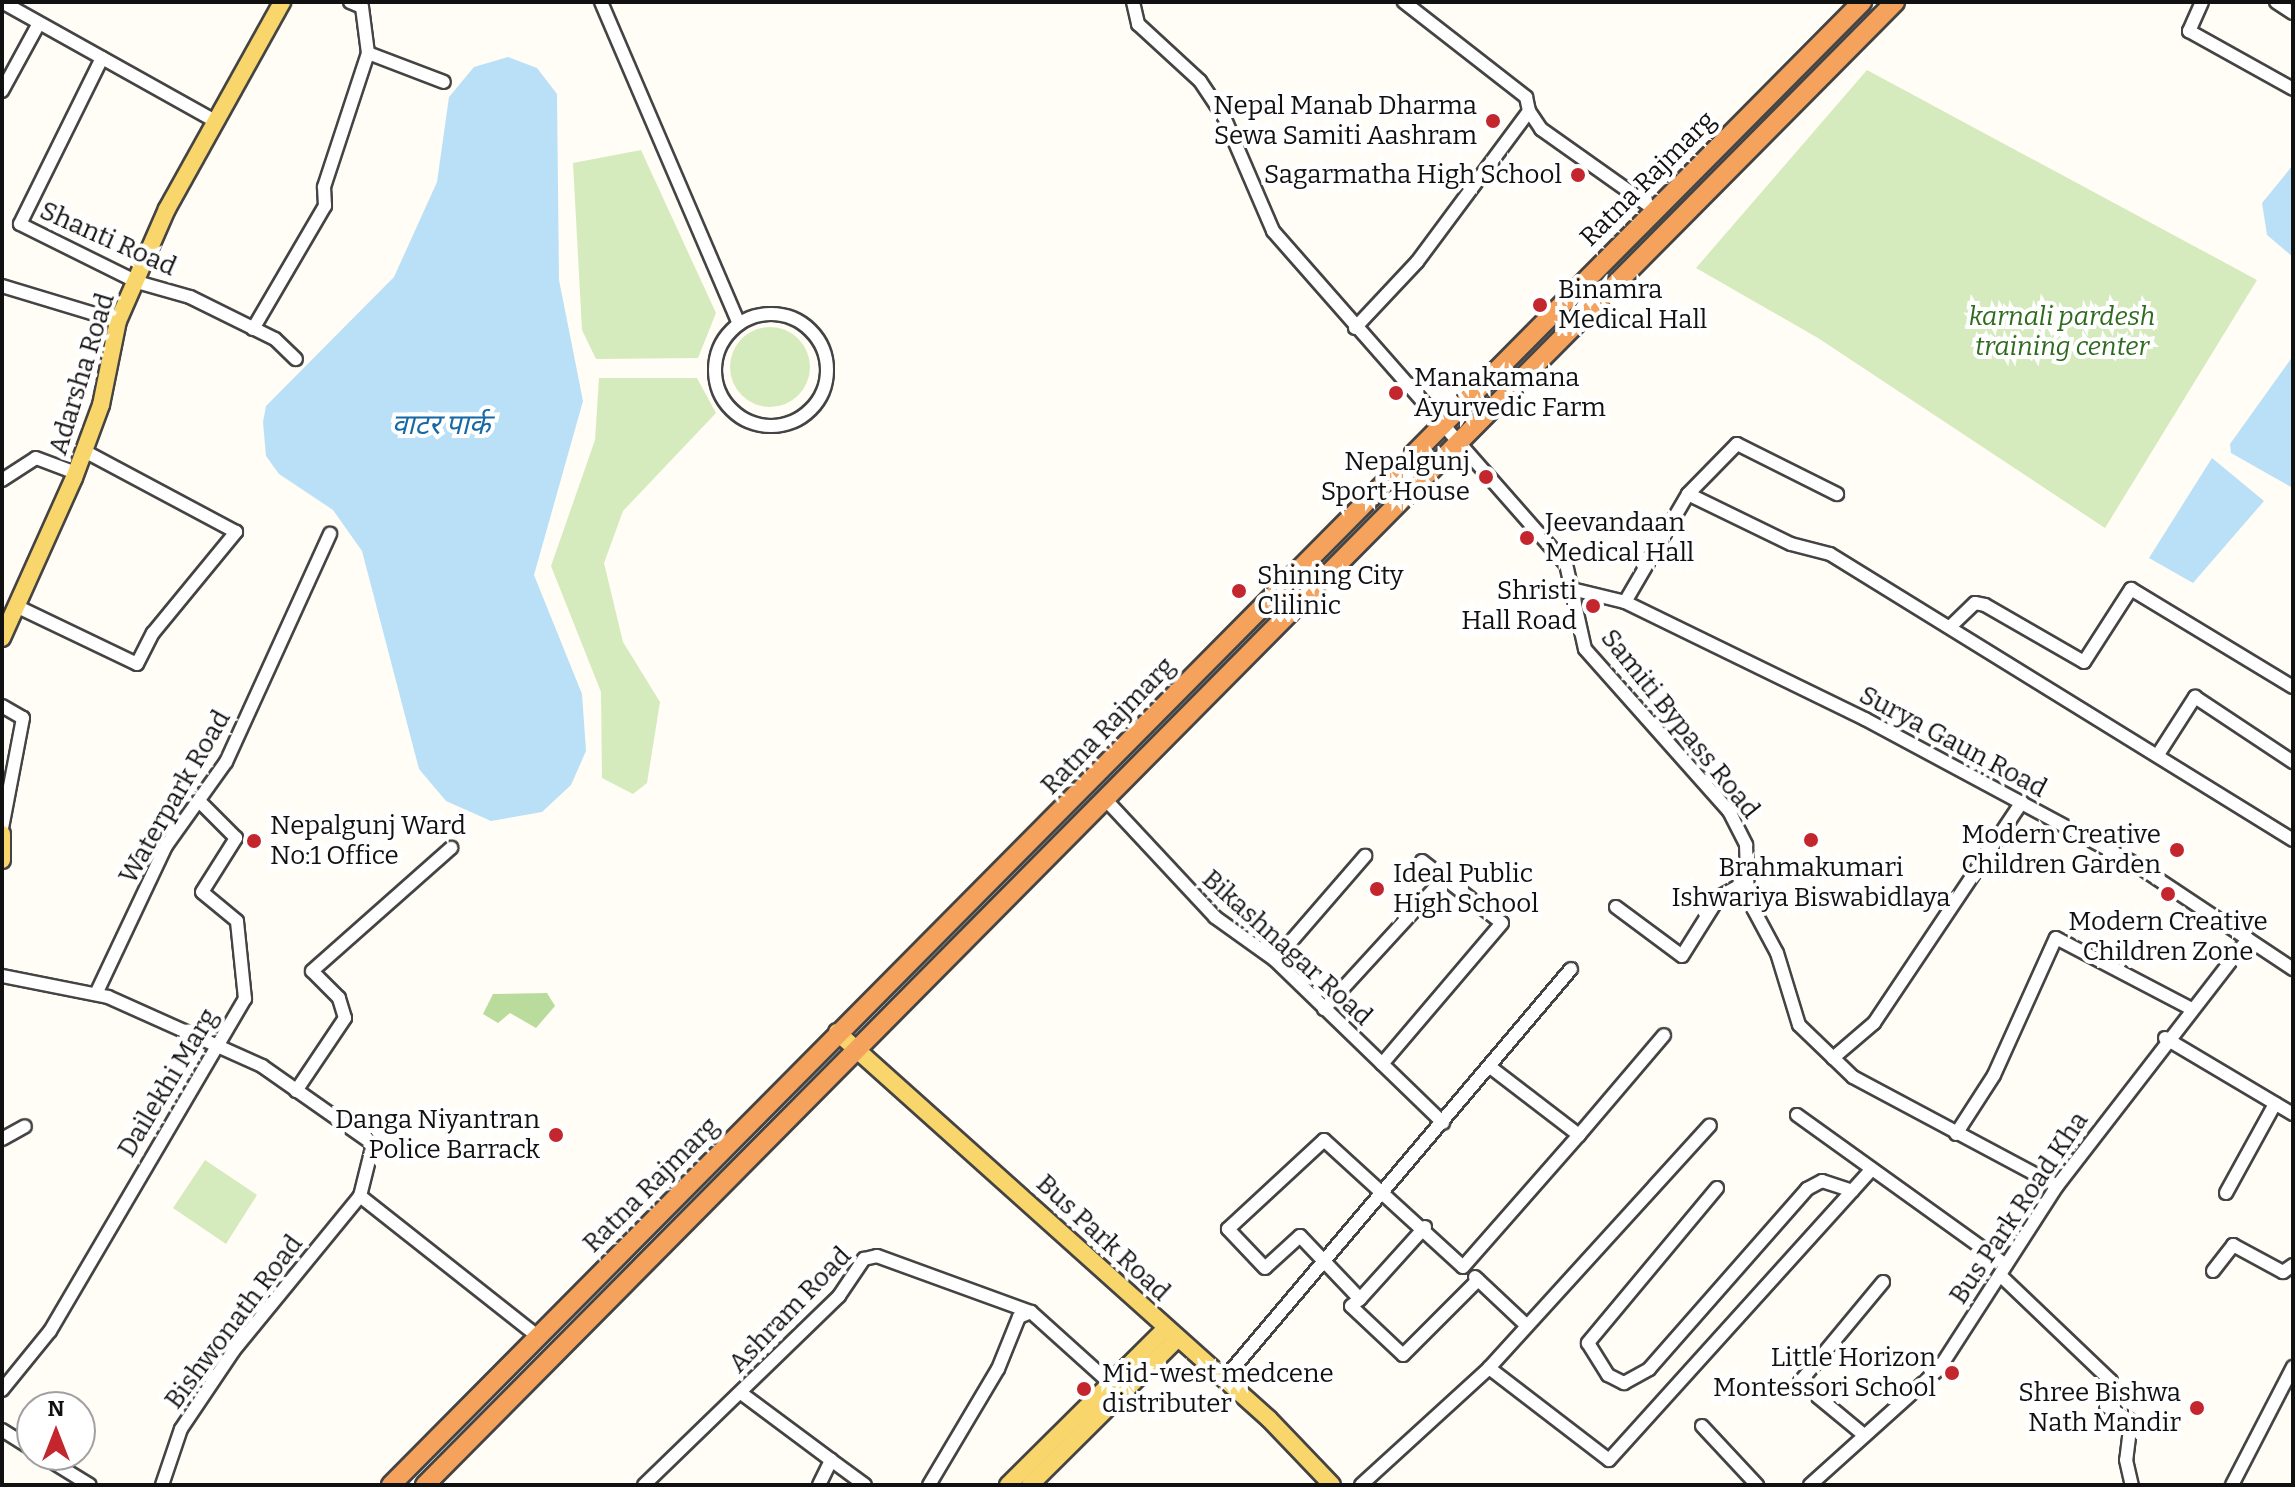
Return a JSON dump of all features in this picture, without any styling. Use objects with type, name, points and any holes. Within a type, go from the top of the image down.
[{"type":"highway","name":"Ratna Rajmarg","points":[[391,1485],[1862,2]]},
{"type":"highway","name":"Ratna Rajmarg","points":[[425,1485],[1895,2]]},
{"type":"highway","points":[[1144,727],[1161,741]]},
{"type":"main road","name":"Adarsha Road","points":[[2,638],[76,473],[118,321],[213,120],[282,2]]},
{"type":"main road","points":[[2,834],[2,860]]},
{"type":"main road","name":"Bus Park Road","points":[[837,1032],[1224,1379],[1332,1485]]},
{"type":"main road","points":[[1008,1485],[1111,1384],[1172,1333]]},
{"type":"main road","points":[[1030,1485],[1172,1333]]},
{"type":"street","points":[[2,2],[213,120]]},
{"type":"street","points":[[253,329],[325,206],[324,187],[368,53],[362,7],[350,2]]},
{"type":"street","points":[[601,2],[739,324]]},
{"type":"street","name":"Samiti Bypass Road","points":[[1133,2],[1138,24],[1200,81],[1224,117],[1262,215],[1355,328],[1459,439],[1566,564],[1576,590],[1585,649],[1741,829],[1746,882],[1777,953],[1792,1016],[1833,1058],[1956,1134],[2057,1186]]},
{"type":"street","points":[[1404,2],[1526,97],[1529,111],[1541,129],[1654,209]]},
{"type":"street","points":[[2202,2],[2189,31],[2293,89]]},
{"type":"street","points":[[2276,2],[2293,13]]},
{"type":"street","points":[[2,91],[39,23]]},
{"type":"street","points":[[368,53],[444,82]]},
{"type":"street","name":"Shanti Road","points":[[102,58],[20,224],[137,282],[253,329],[296,359]]},
{"type":"street","points":[[1355,328],[1417,262],[1529,111]]},
{"type":"street","points":[[2,286],[118,321]]},
{"type":"street","points":[[782,316],[819,340],[827,377],[810,411],[795,421],[758,425],[727,405],[715,367],[739,324],[782,316]]},
{"type":"street","points":[[1625,602],[1688,494],[1737,444],[1837,494]]},
{"type":"street","points":[[16,606],[137,664],[153,633],[236,532],[84,451]]},
{"type":"street","points":[[2,480],[36,458],[76,473]]},
{"type":"street","points":[[1688,494],[1791,544],[1830,554],[2159,753],[2293,840]]},
{"type":"street","name":"Waterpark Road","points":[[96,994],[166,846],[202,804],[330,534]]},
{"type":"street","points":[[1951,626],[1975,603],[1985,605],[2084,662],[2131,589],[2293,687]]},
{"type":"street","name":"Surya Gaun Road","points":[[1576,590],[1625,602],[2022,802],[2135,864],[2293,969]]},
{"type":"street","points":[[2159,753],[2195,697],[2293,762]]},
{"type":"street","points":[[2,706],[23,718],[2,828]]},
{"type":"street","name":"Bikashnagar Road","points":[[1106,800],[1215,917],[1275,960],[1443,1123]]},
{"type":"street","points":[[1833,1058],[1874,1023],[2022,802]]},
{"type":"street","name":"Dailekhi Marg","points":[[2,1390],[50,1331],[183,1095],[222,1046],[245,999],[237,921],[202,892],[236,838],[202,804]]},
{"type":"street","points":[[296,1091],[345,1018],[339,998],[312,971],[451,848]]},
{"type":"street","points":[[1275,960],[1365,856]]},
{"type":"street","points":[[1382,1064],[1502,923],[1422,861]]},
{"type":"street","points":[[1324,1009],[1444,878]]},
{"type":"street","points":[[1616,907],[1682,956],[1719,897],[1746,882]]},
{"type":"street","points":[[1956,1134],[1994,1075],[2056,938],[2190,1008]]},
{"type":"street","name":"Bus Park Road Kha","points":[[1810,1485],[1939,1369],[2057,1186],[2165,1038],[2248,939]]},
{"type":"street","points":[[1224,1379],[1387,1194],[1571,969]]},
{"type":"street","points":[[2,976],[96,994],[222,1046],[296,1091],[373,1144],[360,1196],[537,1336]]},
{"type":"street","points":[[1463,1267],[1664,1035]]},
{"type":"street","points":[[2165,1038],[2293,1114]]},
{"type":"street","points":[[1490,1067],[1579,1135]]},
{"type":"street","points":[[2226,1193],[2275,1104]]},
{"type":"street","points":[[1797,1115],[2003,1270],[2111,1381],[2106,1406],[2131,1421],[2126,1460],[2132,1485]]},
{"type":"street","points":[[1361,1485],[1489,1368],[1710,1125]]},
{"type":"street","points":[[2,1139],[25,1126]]},
{"type":"street","points":[[1360,1299],[1300,1236],[1265,1268],[1228,1229],[1324,1140],[1425,1227],[1527,1326]]},
{"type":"street","points":[[1489,1368],[1609,1460],[1870,1171]]},
{"type":"street","points":[[1717,1188],[1588,1343],[1608,1375],[1624,1383],[1649,1369],[1807,1189],[1822,1181],[1852,1191]]},
{"type":"street","name":"Bishwonath Road","points":[[162,1485],[181,1429],[234,1350],[360,1196]]},
{"type":"street","points":[[1425,1227],[1351,1306],[1403,1355],[1478,1280]]},
{"type":"street","points":[[2213,1271],[2233,1245],[2283,1272],[2293,1265]]},
{"type":"street","name":"Ashram Road","points":[[644,1485],[839,1296],[864,1259],[877,1256],[1031,1312],[1111,1384]]},
{"type":"street","points":[[1864,1435],[1800,1382],[1883,1282]]},
{"type":"street","points":[[929,1485],[998,1369],[1019,1317],[1031,1312]]},
{"type":"street","points":[[2232,1485],[2293,1367]]},
{"type":"street","points":[[741,1393],[865,1485]]},
{"type":"street","points":[[1702,1426],[1757,1485]]},
{"type":"street","points":[[819,1485],[831,1460]]},
{"type":"street","points":[[67,1471],[90,1485]]},
{"type":"green space","name":"karnali pardesh training center","points":[[1867,70],[2257,280],[2105,528],[1818,338],[1696,268]]},
{"type":"green space","points":[[641,150],[716,313],[698,358],[596,359],[582,330],[573,163]]},
{"type":"green space","points":[[770,327],[785,330],[798,339],[807,352],[810,367],[807,382],[798,395],[785,404],[770,407],[755,404],[742,395],[733,382],[730,367],[733,352],[742,339],[755,330]]},
{"type":"green space","points":[[599,378],[697,378],[716,413],[623,511],[604,563],[623,642],[660,702],[647,783],[633,794],[602,778],[601,692],[551,566],[595,440]]},
{"type":"green space","points":[[547,993],[555,1006],[536,1028],[510,1013],[498,1023],[483,1014],[493,994]]},
{"type":"green space","points":[[205,1160],[257,1195],[226,1244],[173,1208]]},
{"type":"water","name":"वाटर पार्क","points":[[508,57],[537,68],[557,94],[559,280],[583,401],[534,575],[582,694],[586,751],[571,785],[542,812],[491,821],[446,801],[419,769],[362,551],[333,510],[279,474],[266,456],[263,422],[266,406],[394,277],[437,182],[449,97],[474,67]]},
{"type":"water","points":[[2293,165],[2293,257],[2267,235],[2262,203]]},
{"type":"water","points":[[2293,356],[2291,487],[2231,453],[2230,444]]},
{"type":"water","points":[[2212,458],[2264,501],[2193,583],[2149,558]]},
{"type":"place","name":"Nepal Manab Dharma Sewa Samiti Aashram","points":[[1493,121]]},
{"type":"place","name":"Sagarmatha High School","points":[[1578,175]]},
{"type":"place","name":"Binamra Medical Hall","points":[[1540,305]]},
{"type":"place","name":"Manakamana Ayurvedic Farm","points":[[1396,393]]},
{"type":"place","name":"Nepalgunj Sport House","points":[[1486,477]]},
{"type":"place","name":"Jeevandaan Medical Hall","points":[[1527,538]]},
{"type":"place","name":"Shining City Clilinic","points":[[1239,591]]},
{"type":"place","name":"Shristi Hall Road","points":[[1593,606]]},
{"type":"place","name":"Brahmakumari Ishwariya Biswabidlaya","points":[[1811,840]]},
{"type":"place","name":"Nepalgunj Ward No:1 Office","points":[[254,841]]},
{"type":"place","name":"Modern Creative Children Garden","points":[[2177,850]]},
{"type":"place","name":"Ideal Public High School","points":[[1377,889]]},
{"type":"place","name":"Modern Creative Children Zone","points":[[2168,894]]},
{"type":"place","name":"Danga Niyantran Police Barrack","points":[[556,1135]]},
{"type":"place","name":"Little Horizon Montessori School","points":[[1952,1373]]},
{"type":"place","name":"Mid-west medcene distributer","points":[[1084,1389]]},
{"type":"place","name":"Shree Bishwa Nath Mandir","points":[[2197,1408]]}]
